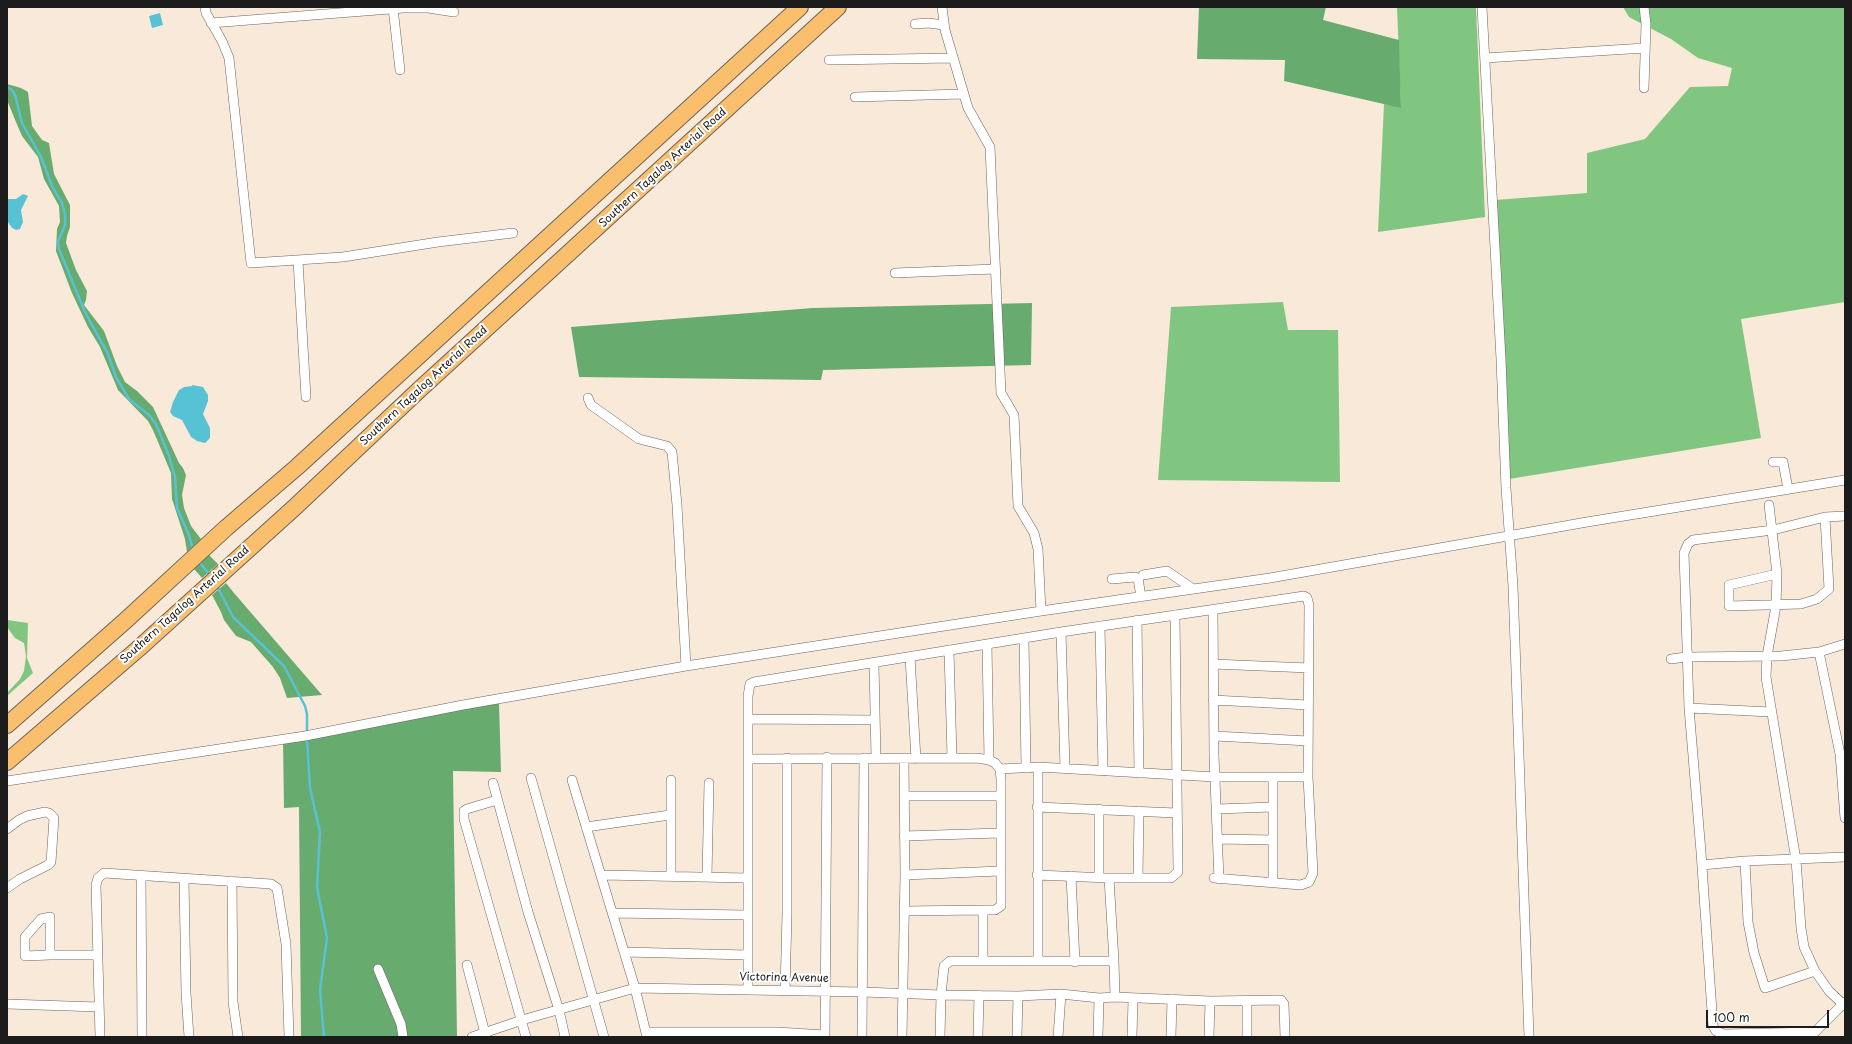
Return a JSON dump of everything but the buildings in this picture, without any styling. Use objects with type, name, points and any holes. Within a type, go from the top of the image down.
[{"type":"highway","points":[[7,725],[226,528],[297,467],[800,7]]},
{"type":"highway","name":"Southern Tagalog Arterial Road","points":[[7,762],[238,558],[838,7]]},
{"type":"street","points":[[205,7],[206,13],[222,41],[229,58],[251,264],[361,255],[438,242],[513,233]]},
{"type":"street","points":[[942,7],[944,25],[968,108],[990,147],[1001,393],[1014,415],[1018,506],[1036,538],[1038,549],[1041,611]]},
{"type":"street","points":[[1482,7],[1500,342],[1506,488],[1510,535],[1529,1037]]},
{"type":"street","points":[[1644,7],[1646,24],[1644,88]]},
{"type":"street","points":[[211,23],[393,8],[428,8],[454,12]]},
{"type":"street","points":[[393,8],[400,70]]},
{"type":"street","points":[[915,24],[924,22],[944,25]]},
{"type":"street","points":[[1485,58],[1645,48]]},
{"type":"street","points":[[829,60],[953,58]]},
{"type":"street","points":[[855,97],[964,94]]},
{"type":"street","points":[[298,261],[306,397]]},
{"type":"street","points":[[895,273],[995,269]]},
{"type":"street","points":[[588,398],[591,405],[639,439],[667,446],[672,452],[677,505],[686,666]]},
{"type":"street","points":[[1773,462],[1783,462],[1788,489]]},
{"type":"street","points":[[7,781],[309,735],[463,705],[686,666],[1041,611],[1270,578],[1510,535],[1845,480]]},
{"type":"street","points":[[1769,505],[1773,530],[1777,574],[1776,606],[1766,656],[1766,677],[1796,860],[1801,928],[1804,947],[1815,971],[1829,991],[1844,1004],[1815,1032],[1724,1034],[1716,1031],[1711,1020],[1702,865],[1686,657],[1684,553],[1688,544],[1693,540],[1773,530],[1825,517],[1845,516]]},
{"type":"street","points":[[1777,574],[1729,585],[1729,606],[1776,606],[1801,604],[1817,599],[1829,589],[1825,517]]},
{"type":"street","points":[[1143,575],[1167,571],[1193,589]]},
{"type":"street","points":[[1112,579],[1138,578],[1141,596]]},
{"type":"street","points":[[748,990],[746,878],[748,689],[750,684],[754,682],[1137,620],[1175,615],[1213,609],[1299,597],[1307,598],[1309,605],[1308,777],[1313,873],[1309,882],[1301,884],[1216,878],[1218,839],[1213,700],[1213,609]]},
{"type":"street","points":[[1037,875],[1109,878],[1171,878],[1178,872],[1176,813],[1175,615]]},
{"type":"street","points":[[1137,620],[1139,773]]},
{"type":"street","points":[[1100,626],[1103,771]]},
{"type":"street","points":[[1061,632],[1065,768]]},
{"type":"street","points":[[1024,639],[1026,768]]},
{"type":"street","points":[[987,644],[989,760]]},
{"type":"street","points":[[1671,659],[1686,657],[1766,656],[1819,652],[1845,644]]},
{"type":"street","points":[[949,650],[952,758]]},
{"type":"street","points":[[1819,652],[1840,754],[1845,818]]},
{"type":"street","points":[[910,657],[916,759]]},
{"type":"street","points":[[874,663],[876,758]]},
{"type":"street","points":[[1213,664],[1309,668]]},
{"type":"street","points":[[1213,700],[1308,705]]},
{"type":"street","points":[[1689,708],[1771,712]]},
{"type":"street","points":[[748,719],[875,720]]},
{"type":"street","points":[[1215,736],[1308,741]]},
{"type":"street","points":[[785,991],[787,914],[787,758]]},
{"type":"street","points":[[572,780],[602,875],[647,1034],[777,1032],[825,1036],[827,758]]},
{"type":"street","points":[[862,1037],[864,758]]},
{"type":"street","points":[[748,759],[977,758],[989,760],[1000,769],[1038,767],[1215,777],[1308,777]]},
{"type":"street","points":[[902,1037],[905,875],[904,759]]},
{"type":"street","points":[[1038,767],[1038,961]]},
{"type":"street","points":[[904,911],[995,910],[1001,906],[1000,769]]},
{"type":"street","points":[[532,778],[604,1037]]},
{"type":"street","points":[[1273,778],[1273,882]]},
{"type":"street","points":[[671,780],[671,876]]},
{"type":"street","points":[[492,783],[528,912],[559,1010],[565,1037]]},
{"type":"street","points":[[707,877],[709,783]]},
{"type":"street","points":[[904,796],[1000,796]]},
{"type":"street","points":[[497,800],[466,809],[464,811],[464,819],[526,1037]]},
{"type":"street","points":[[1037,807],[1176,813]]},
{"type":"street","points":[[1217,809],[1273,807]]},
{"type":"street","points":[[1099,809],[1099,877]]},
{"type":"street","points":[[1138,878],[1139,811]]},
{"type":"street","points":[[7,829],[27,816],[45,812],[52,815],[54,818],[51,862],[7,888]]},
{"type":"street","points":[[586,827],[670,815]]},
{"type":"street","points":[[904,836],[1000,833]]},
{"type":"street","points":[[1218,839],[1273,840]]},
{"type":"street","points":[[1702,865],[1745,861],[1845,857]]},
{"type":"street","points":[[1745,861],[1748,922],[1754,953],[1765,988],[1815,971]]},
{"type":"street","points":[[905,875],[1000,872]]},
{"type":"street","points":[[100,1037],[98,878],[104,873],[271,884],[277,888],[286,944],[289,1037]]},
{"type":"street","points":[[602,875],[746,878]]},
{"type":"street","points":[[141,876],[142,1037]]},
{"type":"street","points":[[1071,876],[1075,962]]},
{"type":"street","points":[[1109,878],[1114,961],[1114,998]]},
{"type":"street","points":[[184,879],[186,993],[189,1037]]},
{"type":"street","points":[[232,881],[232,1002],[238,1037]]},
{"type":"street","points":[[983,910],[983,961]]},
{"type":"street","points":[[612,913],[747,915]]},
{"type":"street","points":[[50,956],[50,917],[41,919],[25,937],[25,956],[50,956],[98,955]]},
{"type":"street","points":[[624,952],[748,955]]},
{"type":"street","points":[[940,1037],[940,995],[944,966],[950,961],[1114,961]]},
{"type":"street","points":[[467,965],[486,1035]]},
{"type":"street","points":[[378,969],[401,1024],[403,1037]]},
{"type":"street","name":"Victorina Avenue","points":[[472,1037],[486,1035],[522,1020],[635,988],[825,991],[940,995],[1018,996],[1061,994],[1099,998],[1210,1001],[1281,1000],[1284,1004],[1285,1037]]},
{"type":"street","points":[[1058,1037],[1061,994]]},
{"type":"street","points":[[978,1037],[979,995]]},
{"type":"street","points":[[1017,1037],[1018,996]]},
{"type":"street","points":[[1098,1037],[1099,998]]},
{"type":"street","points":[[1132,1037],[1133,999]]},
{"type":"street","points":[[1171,1037],[1172,999]]},
{"type":"street","points":[[1209,1037],[1210,1001]]},
{"type":"street","points":[[1246,1037],[1247,1001]]},
{"type":"street","points":[[7,1004],[99,1007]]},
{"type":"green space","points":[[1199,7],[1326,7],[1323,20],[1399,40],[1401,108],[1284,81],[1285,60],[1197,59]]},
{"type":"green space","points":[[1397,7],[1476,7],[1485,217],[1378,232],[1384,104],[1401,107]]},
{"type":"green space","points":[[1623,7],[1845,7],[1845,302],[1741,319],[1761,438],[1509,479],[1495,200],[1587,193],[1587,153],[1645,139],[1690,87],[1728,86],[1732,68],[1698,58],[1671,39],[1629,17]]},
{"type":"green space","points":[[7,84],[21,88],[28,92],[32,126],[42,140],[49,143],[54,174],[70,205],[70,227],[66,243],[76,270],[87,291],[84,305],[104,331],[117,366],[125,382],[137,391],[153,407],[186,475],[182,495],[184,508],[191,526],[201,539],[187,552],[185,539],[172,499],[171,473],[153,430],[148,421],[118,390],[100,347],[88,327],[72,293],[56,251],[57,229],[60,222],[59,206],[44,179],[38,157],[22,136],[16,122],[7,100]]},
{"type":"green space","points":[[1283,302],[1288,330],[1338,330],[1340,482],[1158,480],[1171,307]]},
{"type":"green space","points":[[1032,303],[1031,365],[823,370],[821,380],[579,377],[571,327],[813,308]]},
{"type":"green space","points":[[209,555],[218,564],[202,578],[194,569]]},
{"type":"green space","points":[[226,583],[322,695],[287,698],[280,678],[273,667],[251,642],[236,636],[224,620],[212,595]]},
{"type":"green space","points":[[7,620],[28,623],[27,658],[33,673],[7,696],[7,693],[20,679],[24,671],[26,656],[24,643],[15,638],[7,627]]},
{"type":"green space","points":[[499,703],[501,772],[453,771],[457,1037],[301,1037],[299,807],[284,808],[283,741]]},
{"type":"water","points":[[160,13],[163,25],[152,28],[149,16]]},
{"type":"water","points":[[23,194],[28,196],[21,210],[23,222],[20,229],[16,230],[12,228],[8,222],[7,199],[16,199]]},
{"type":"water","points":[[192,385],[203,387],[208,395],[208,401],[203,414],[210,428],[210,438],[205,443],[197,441],[191,437],[182,420],[173,416],[170,412],[179,390]]},
{"type":"waterway","points":[[7,87],[12,90],[15,95],[22,123],[41,157],[53,188],[62,203],[65,214],[65,225],[58,242],[59,249],[85,312],[108,354],[116,377],[129,399],[149,415],[156,424],[169,456],[175,477],[177,508],[189,535],[193,550]]},
{"type":"waterway","points":[[198,560],[211,577]]},
{"type":"waterway","points":[[217,586],[233,617],[284,666],[305,706],[307,714],[307,734]]},
{"type":"waterway","points":[[307,739],[310,788],[320,832],[317,887],[327,938],[320,990],[324,1037]]}]
